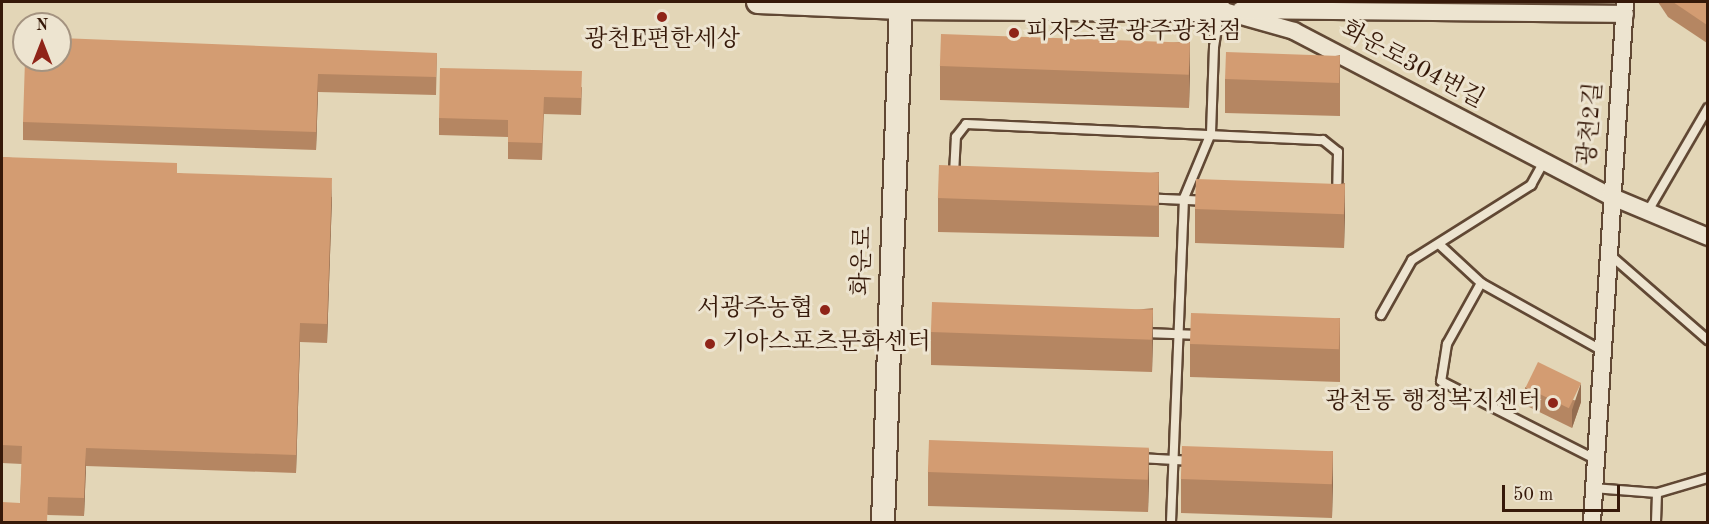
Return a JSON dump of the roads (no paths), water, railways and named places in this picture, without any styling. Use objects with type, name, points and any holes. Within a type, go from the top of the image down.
[{"type":"street","points":[[758,2],[901,5],[1217,4]]},
{"type":"street","name":"화운로304번길","points":[[1217,4],[1625,8]]},
{"type":"street","name":"화운로304번길","points":[[1217,4],[1294,31],[1610,196],[1707,237]]},
{"type":"street","name":"화운로","points":[[883,522],[901,5]]},
{"type":"street","name":"광천2길","points":[[1592,522],[1606,251],[1625,8]]},
{"type":"lane","points":[[1171,522],[1184,198],[1211,133],[1217,4]]},
{"type":"lane","points":[[1648,211],[1707,108]]},
{"type":"lane","points":[[966,124],[1211,133],[1323,140],[1338,152],[1337,198],[1324,206],[1184,198],[975,191],[954,174],[956,137],[966,124]]},
{"type":"lane","points":[[1381,315],[1412,260],[1440,245],[1531,185],[1544,162]]},
{"type":"lane","points":[[1440,245],[1482,283],[1601,350]]},
{"type":"lane","points":[[1606,251],[1707,340]]},
{"type":"lane","points":[[1482,283],[1447,344],[1442,381],[1595,459]]},
{"type":"lane","points":[[1129,332],[1211,335]]},
{"type":"lane","points":[[1127,458],[1209,462]]},
{"type":"lane","points":[[1593,488],[1657,493],[1707,478]]},
{"type":"lane","points":[[1656,522],[1657,493]]},
{"type":"place","name":"광천E편한세상","points":[[662,17]]},
{"type":"place","name":"피자스쿨 광주광천점","points":[[1014,33]]},
{"type":"place","name":"서광주농협","points":[[825,310]]},
{"type":"place","name":"기아스포츠문화센터","points":[[710,344]]},
{"type":"place","name":"광천동 행정복지센터","points":[[1553,403]]}]
